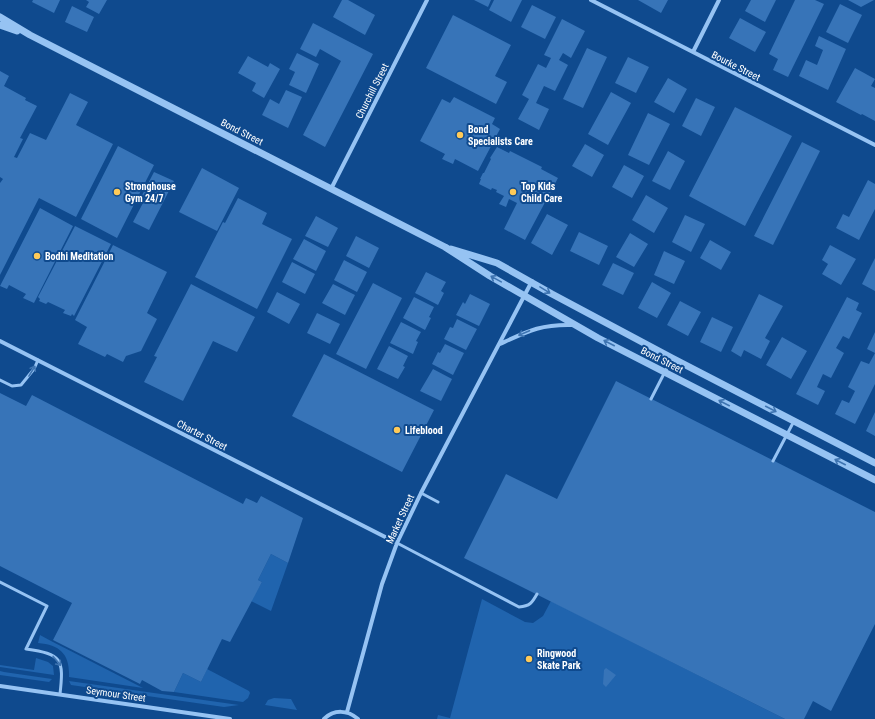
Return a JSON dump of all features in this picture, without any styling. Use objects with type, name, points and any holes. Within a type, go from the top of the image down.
[{"type":"street","name":"Churchill Street","points":[[331,189],[427,0]]},
{"type":"street","name":"Bourke Street","points":[[591,0],[875,145]]},
{"type":"street","points":[[693,52],[719,0]]},
{"type":"street","name":"Bond Street","points":[[0,18],[30,36],[445,247],[478,269],[576,325],[875,480]]},
{"type":"street","name":"Bond Street","points":[[0,25],[30,36]]},
{"type":"street","name":"Bond Street","points":[[445,247],[497,263],[672,358],[875,463]]},
{"type":"street","name":"Market Street","points":[[347,712],[382,584],[397,544],[421,493],[532,282]]},
{"type":"street","points":[[499,344],[536,328],[555,325],[576,325]]},
{"type":"street","name":"Charter Street","points":[[0,341],[397,544]]},
{"type":"street","name":"Seymour Street","points":[[0,686],[230,719]]},
{"type":"street","points":[[324,719],[332,713],[340,711],[347,712],[358,719]]},
{"type":"lane","points":[[651,399],[672,358]]},
{"type":"lane","points":[[0,380],[12,386],[21,385],[34,369],[38,360]]},
{"type":"lane","points":[[773,461],[794,421]]},
{"type":"lane","points":[[421,493],[438,502]]},
{"type":"lane","points":[[397,544],[519,607],[532,604],[537,594]]},
{"type":"lane","points":[[0,582],[47,606],[26,649],[50,654],[59,662],[62,671],[60,694]]},
{"type":"shaded area","points":[[271,554],[288,563],[271,611],[251,601],[262,582],[258,580]]},
{"type":"shaded area","points":[[482,599],[525,622],[533,623],[543,616],[551,601],[785,719],[437,719],[438,715],[450,718]]},
{"type":"shaded area","points":[[40,635],[143,688],[69,677],[66,657],[62,652],[53,646],[38,643]]},
{"type":"shaded area","points":[[36,658],[48,662],[53,666],[54,675],[0,667],[0,665],[34,670]]},
{"type":"shaded area","points":[[207,669],[249,691],[250,693],[248,698],[243,702],[174,692],[183,673],[201,682]]},
{"type":"shaded area","points":[[0,671],[52,679],[49,682],[0,675]]},
{"type":"shaded area","points":[[69,681],[239,705],[224,707],[71,685]]},
{"type":"shaded area","points":[[274,698],[291,699],[297,710],[265,705],[268,700]]},
{"type":"building","points":[[33,0],[60,0],[54,13],[32,2]]},
{"type":"building","points":[[86,0],[107,0],[99,14],[86,7],[89,2]]},
{"type":"building","points":[[342,0],[348,0],[375,15],[365,35],[333,17]]},
{"type":"building","points":[[474,0],[491,0],[488,7]]},
{"type":"building","points":[[494,0],[522,0],[511,22],[489,10]]},
{"type":"building","points":[[638,0],[668,0],[661,13]]},
{"type":"building","points":[[751,0],[776,0],[765,22],[745,11]]},
{"type":"building","points":[[795,0],[815,0],[824,4],[788,77],[773,70],[778,59],[769,54]]},
{"type":"building","points":[[848,0],[874,0],[861,7]]},
{"type":"building","points":[[840,4],[862,15],[848,43],[826,32]]},
{"type":"building","points":[[532,5],[556,17],[545,39],[521,27]]},
{"type":"building","points":[[72,6],[94,17],[87,32],[65,22]]},
{"type":"building","points":[[453,15],[511,45],[495,76],[507,82],[496,104],[426,68]]},
{"type":"building","points":[[740,18],[766,32],[755,52],[729,38]]},
{"type":"building","points":[[562,19],[585,31],[571,58],[563,53],[559,60],[568,65],[555,91],[544,86],[536,103],[549,109],[539,130],[518,119],[529,99],[522,95],[538,64],[546,68],[551,58],[544,55]]},
{"type":"building","points":[[313,23],[373,54],[325,147],[303,135],[341,61],[320,49],[316,57],[300,49]]},
{"type":"building","points":[[819,36],[846,49],[828,90],[799,76],[806,60],[817,65],[823,50],[815,46]]},
{"type":"building","points":[[587,48],[607,57],[583,108],[563,99]]},
{"type":"building","points":[[297,53],[319,64],[306,93],[289,85],[295,72],[289,69]]},
{"type":"building","points":[[248,56],[268,67],[270,63],[280,69],[264,98],[252,91],[256,83],[238,73]]},
{"type":"building","points":[[628,57],[649,67],[636,93],[615,83]]},
{"type":"building","points":[[855,68],[875,79],[871,86],[875,88],[875,121],[836,102]]},
{"type":"building","points":[[0,71],[9,76],[4,86],[37,106],[20,138],[23,139],[14,157],[17,158],[30,133],[46,140],[70,93],[88,102],[76,125],[113,144],[76,217],[39,198],[0,275],[0,183],[3,179],[0,177]]},
{"type":"building","points":[[668,78],[687,89],[674,113],[654,102]]},
{"type":"building","points":[[286,90],[302,97],[288,128],[262,115],[270,99],[279,104]]},
{"type":"building","points":[[611,92],[631,103],[608,145],[588,134]]},
{"type":"building","name":"Bond Specialists Care","points":[[454,97],[495,118],[492,124],[500,129],[478,171],[455,159],[453,164],[442,159],[445,154],[420,141],[442,99],[450,103]]},
{"type":"building","points":[[696,98],[715,107],[701,136],[682,126]]},
{"type":"building","points":[[735,107],[792,136],[745,226],[689,196]]},
{"type":"building","points":[[648,113],[670,124],[649,165],[628,155]]},
{"type":"building","points":[[802,142],[820,151],[773,245],[754,236]]},
{"type":"building","points":[[585,144],[604,155],[592,177],[572,166]]},
{"type":"building","name":"Stronghouse Gym 24/7","points":[[118,146],[154,165],[117,238],[81,219]]},
{"type":"building","points":[[497,147],[509,153],[510,151],[542,167],[541,169],[558,178],[525,240],[504,229],[517,203],[509,199],[506,207],[499,204],[504,196],[496,192],[497,190],[492,188],[491,190],[479,184],[480,179],[491,159],[490,158]]},
{"type":"building","points":[[668,151],[685,161],[670,190],[652,181]]},
{"type":"building","points":[[624,165],[644,176],[632,198],[612,187]]},
{"type":"building","points":[[202,168],[239,188],[217,231],[179,212]]},
{"type":"building","points":[[154,172],[174,181],[149,230],[133,222],[143,203],[139,201]]},
{"type":"building","points":[[868,180],[875,184],[875,209],[859,240],[836,228],[843,214],[849,217]]},
{"type":"building","points":[[646,195],[668,208],[654,233],[632,220]]},
{"type":"building","points":[[238,198],[267,213],[262,224],[292,239],[257,309],[195,277],[223,222],[225,223]]},
{"type":"building","name":"Bodhi Meditation","points":[[40,208],[73,226],[34,303],[23,298],[26,294],[9,285],[7,289],[0,286]]},
{"type":"building","points":[[547,214],[568,225],[552,255],[531,243]]},
{"type":"building","points":[[685,215],[705,224],[691,252],[672,242]]},
{"type":"building","points":[[316,216],[338,228],[328,247],[305,236]]},
{"type":"building","points":[[75,226],[111,244],[74,316],[72,314],[71,316],[63,313],[65,310],[48,302],[46,304],[39,301],[40,299],[38,297]]},
{"type":"building","points":[[579,232],[608,246],[599,265],[570,251]]},
{"type":"building","points":[[630,233],[648,244],[634,267],[616,257]]},
{"type":"building","points":[[356,236],[379,248],[369,268],[346,256]]},
{"type":"building","points":[[304,239],[326,251],[316,271],[293,259]]},
{"type":"building","points":[[710,240],[731,252],[721,270],[700,258]]},
{"type":"building","points":[[113,245],[167,272],[147,313],[157,319],[141,351],[126,356],[123,362],[107,354],[105,357],[78,344],[87,327],[75,320]]},
{"type":"building","points":[[830,245],[856,259],[841,285],[822,274],[828,264],[822,260]]},
{"type":"building","points":[[664,251],[685,261],[674,284],[654,275]]},
{"type":"building","points":[[875,258],[875,291],[862,284]]},
{"type":"building","points":[[344,260],[367,272],[357,292],[334,280]]},
{"type":"building","points":[[292,262],[315,274],[305,294],[282,282]]},
{"type":"building","points":[[613,263],[634,273],[623,295],[602,285]]},
{"type":"building","points":[[426,272],[446,282],[441,291],[444,293],[438,305],[415,293]]},
{"type":"building","points":[[652,282],[671,293],[657,318],[638,308]]},
{"type":"building","points":[[373,283],[402,298],[366,369],[336,354]]},
{"type":"building","points":[[191,284],[255,317],[237,352],[213,341],[183,401],[144,382],[157,357],[154,356]]},
{"type":"building","points":[[333,284],[355,295],[345,315],[322,303]]},
{"type":"building","points":[[277,292],[300,304],[289,324],[267,312]]},
{"type":"building","points":[[470,294],[490,304],[479,326],[456,315],[463,302],[465,304]]},
{"type":"building","points":[[759,294],[783,306],[765,338],[770,341],[761,359],[744,350],[741,357],[731,351]]},
{"type":"building","points":[[414,297],[434,307],[429,317],[431,318],[425,330],[403,318]]},
{"type":"building","points":[[847,297],[859,303],[856,310],[862,313],[849,339],[843,336],[836,348],[844,353],[831,378],[823,374],[817,387],[825,391],[818,405],[796,394]]},
{"type":"building","points":[[680,301],[701,312],[688,336],[667,325]]},
{"type":"building","points":[[317,313],[340,324],[330,344],[307,333]]},
{"type":"building","points":[[712,317],[733,327],[721,352],[700,342]]},
{"type":"building","points":[[457,319],[477,329],[466,350],[444,339],[450,327],[453,328]]},
{"type":"building","points":[[401,322],[421,332],[416,341],[418,342],[413,354],[390,343]]},
{"type":"building","points":[[875,332],[875,353],[867,349]]},
{"type":"building","points":[[782,337],[807,351],[791,379],[766,365]]},
{"type":"building","points":[[445,344],[464,353],[453,375],[432,364],[438,352],[440,353]]},
{"type":"building","points":[[389,346],[408,356],[403,366],[405,367],[398,379],[377,369]]},
{"type":"building","points":[[875,353],[875,384],[855,424],[835,414],[842,400],[849,403],[855,391],[848,387],[861,361],[869,364]]},
{"type":"building","points":[[324,354],[434,410],[402,472],[292,416]]},
{"type":"building","points":[[433,369],[452,379],[441,401],[420,391]]},
{"type":"building","points":[[616,381],[875,512],[875,624],[831,711],[813,701],[804,719],[785,719],[464,558],[506,474],[557,499]]},
{"type":"building","points":[[0,393],[26,406],[32,395],[243,504],[246,498],[257,503],[261,496],[303,518],[288,563],[271,554],[258,580],[262,582],[230,642],[222,639],[201,682],[183,673],[174,692],[162,691],[142,680],[140,684],[53,640],[72,603],[0,566]]},
{"type":"building","points":[[875,412],[875,436],[866,431]]},
{"type":"building","points":[[606,668],[616,675],[606,687],[603,684],[604,670]]},
{"type":"place","name":"Bond Specialists Care","points":[[460,135]]},
{"type":"place","name":"Stronghouse Gym 24/7","points":[[117,192]]},
{"type":"place","name":"Top Kids Child Care","points":[[513,192]]},
{"type":"place","name":"Bodhi Meditation","points":[[37,256]]},
{"type":"place","name":"Lifeblood","points":[[397,430]]},
{"type":"place","name":"Ringwood Skate Park","points":[[529,659]]}]
